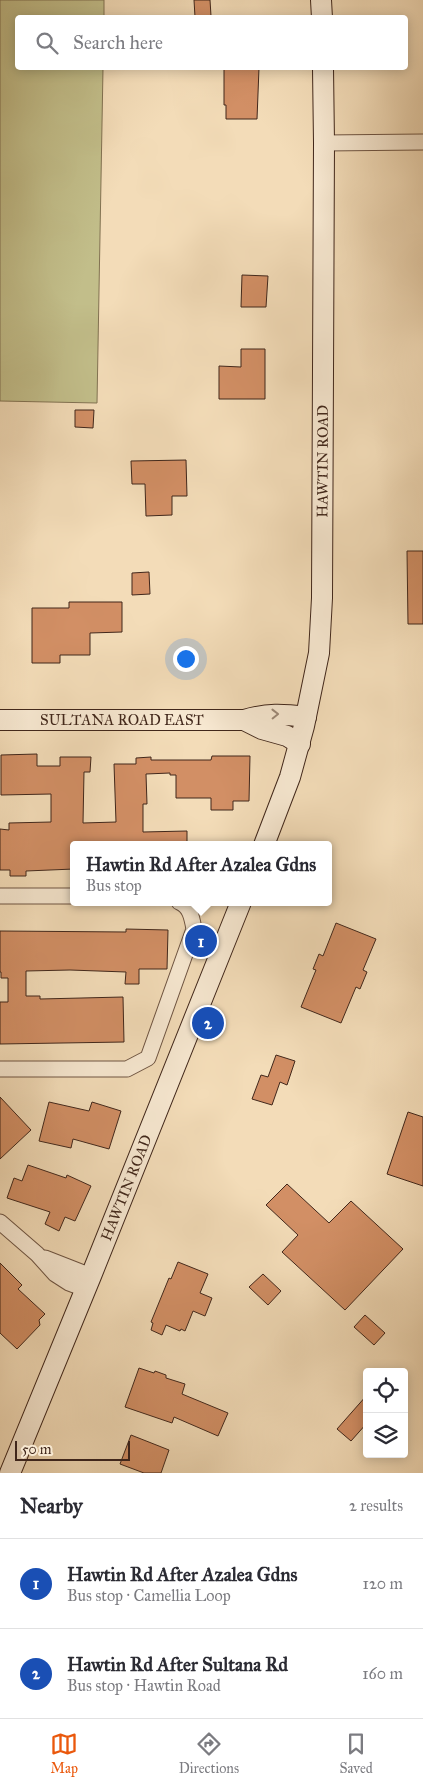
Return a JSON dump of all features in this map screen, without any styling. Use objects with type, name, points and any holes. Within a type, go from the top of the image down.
[{"type":"main road","points":[[321,0],[322,15]]},
{"type":"main road","name":"HAWTIN ROAD","points":[[266,841],[290,777],[300,744],[319,652],[322,598],[323,70]]},
{"type":"main road","name":"SULTANA ROAD EAST","points":[[0,720],[244,720],[262,715],[283,714],[306,717]]},
{"type":"main road","name":"SULTANA ROAD EAST","points":[[244,720],[262,729],[287,736],[300,744]]},
{"type":"main road","name":"HAWTIN ROAD","points":[[7,1469],[88,1283],[239,906]]},
{"type":"street","points":[[324,143],[423,142]]},
{"type":"street","points":[[0,896],[70,896]]},
{"type":"street","points":[[0,1069],[127,1069],[148,1058],[194,929],[192,916],[186,906]]},
{"type":"street","points":[[0,1222],[37,1254],[55,1274],[69,1283],[88,1283]]},
{"type":"shaded area","points":[[0,0],[104,0],[104,15],[15,15],[15,70],[103,70],[97,403],[0,401]]},
{"type":"building","points":[[194,0],[210,0],[211,15],[195,15]]},
{"type":"building","points":[[224,70],[259,70],[257,119],[226,119],[226,105],[224,105]]},
{"type":"building","points":[[242,275],[268,276],[266,307],[241,307]]},
{"type":"building","points":[[241,349],[265,349],[265,399],[219,399],[219,366],[241,367]]},
{"type":"building","points":[[75,410],[94,410],[93,428],[75,427]]},
{"type":"building","points":[[186,460],[187,496],[172,496],[172,515],[146,516],[145,484],[132,484],[131,461]]},
{"type":"building","points":[[407,551],[423,551],[423,624],[408,624]]},
{"type":"building","points":[[149,572],[150,594],[132,595],[132,573]]},
{"type":"building","points":[[69,602],[122,602],[122,632],[90,633],[90,655],[60,655],[60,663],[32,663],[32,608],[69,608]]},
{"type":"building","points":[[37,754],[37,766],[60,766],[60,757],[91,757],[90,772],[84,772],[83,823],[116,822],[114,764],[136,764],[136,758],[151,757],[151,760],[211,760],[212,756],[250,756],[249,801],[233,801],[233,810],[211,810],[211,798],[176,798],[176,775],[170,775],[170,773],[146,774],[147,804],[143,804],[143,832],[187,831],[187,841],[70,841],[70,869],[26,871],[26,876],[10,876],[10,870],[0,870],[0,829],[9,830],[9,823],[51,822],[51,794],[1,795],[1,755]]},
{"type":"building","points":[[336,923],[376,939],[363,970],[367,972],[360,989],[356,987],[341,1023],[301,1007],[316,970],[313,969],[319,954],[323,956]]},
{"type":"building","points":[[126,929],[168,930],[167,969],[139,969],[139,984],[125,984],[126,972],[26,971],[26,996],[40,996],[40,999],[123,997],[124,1042],[0,1044],[0,1002],[8,1002],[8,978],[1,978],[0,931],[126,932]]},
{"type":"building","points":[[276,1055],[295,1061],[287,1085],[280,1082],[272,1105],[252,1099],[261,1075],[268,1077]]},
{"type":"building","points":[[0,1097],[31,1130],[0,1159]]},
{"type":"building","points":[[49,1102],[89,1111],[92,1102],[121,1111],[109,1149],[73,1139],[71,1148],[39,1141]]},
{"type":"building","points":[[408,1112],[423,1117],[423,1186],[387,1174]]},
{"type":"building","points":[[28,1165],[66,1178],[67,1175],[91,1186],[75,1221],[65,1217],[59,1231],[45,1224],[50,1212],[7,1198],[14,1178],[22,1181]]},
{"type":"building","points":[[287,1184],[329,1223],[351,1201],[403,1249],[345,1310],[282,1252],[298,1235],[266,1205]]},
{"type":"building","points":[[178,1262],[208,1274],[200,1293],[212,1298],[205,1316],[193,1311],[185,1331],[181,1329],[180,1331],[166,1325],[162,1335],[151,1330],[153,1323],[151,1322],[169,1278],[171,1279]]},
{"type":"building","points":[[0,1263],[22,1285],[18,1289],[45,1314],[39,1320],[40,1325],[17,1349],[0,1333]]},
{"type":"building","points":[[263,1274],[281,1291],[268,1305],[249,1287]]},
{"type":"building","points":[[365,1315],[385,1333],[374,1345],[354,1327]]},
{"type":"building","points":[[139,1368],[154,1373],[155,1371],[166,1375],[166,1378],[185,1384],[182,1394],[228,1413],[218,1436],[174,1417],[172,1423],[125,1407]]},
{"type":"building","points":[[363,1400],[363,1428],[351,1441],[337,1429]]},
{"type":"building","points":[[131,1435],[169,1450],[161,1473],[144,1473],[120,1464]]},
{"type":"place","name":"Hawtin Rd After Azalea Gdns","points":[[201,941]]},
{"type":"place","name":"Hawtin Rd After Sultana Rd","points":[[208,1023]]}]
